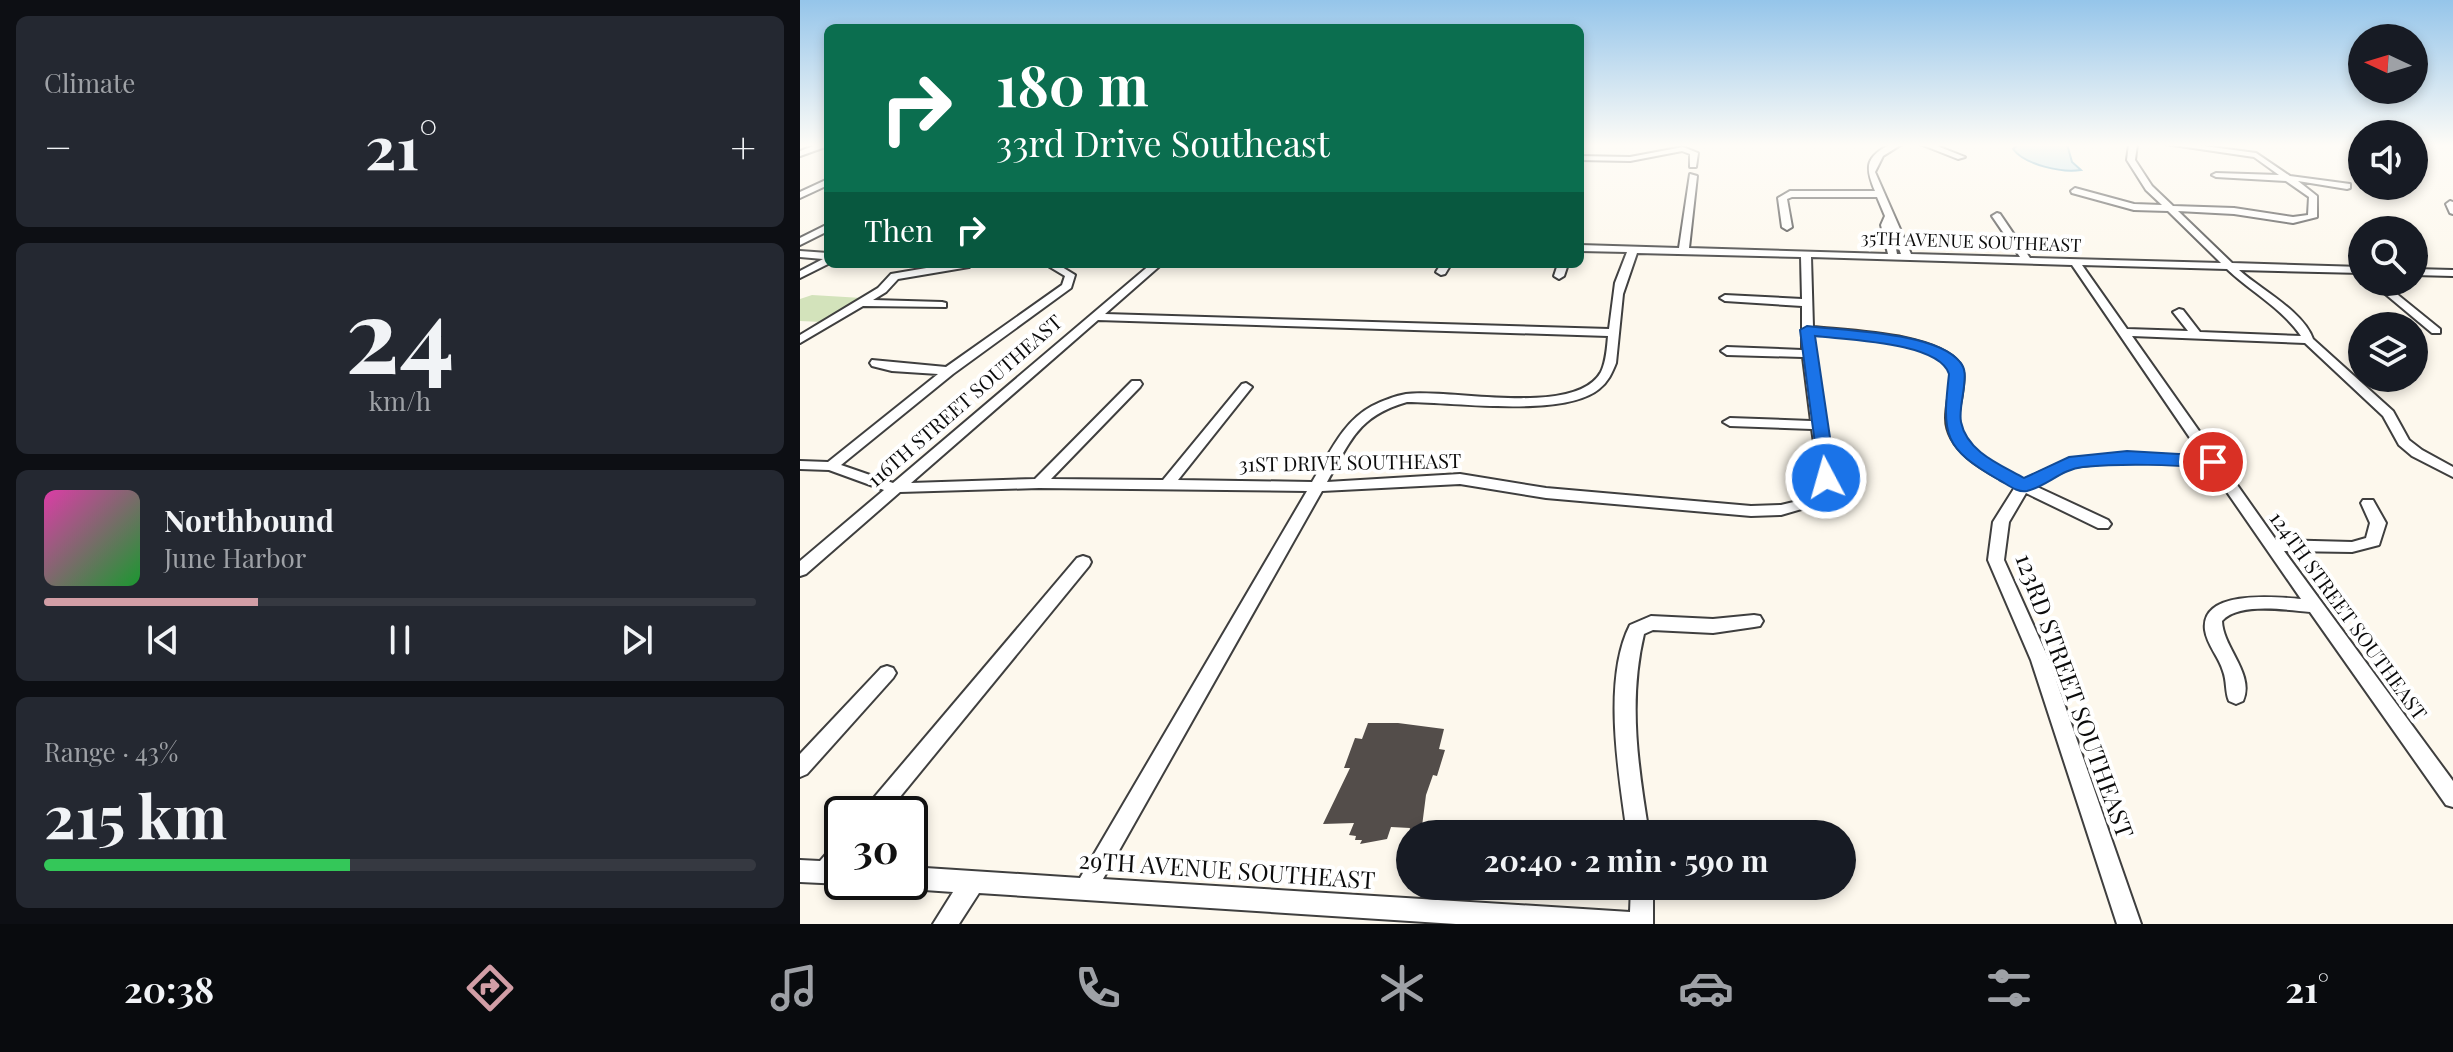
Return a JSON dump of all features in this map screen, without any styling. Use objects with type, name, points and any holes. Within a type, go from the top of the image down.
[{"type":"street","points":[[1684,250],[1692,187]]},
{"type":"street","points":[[1876,187],[1907,256]]},
{"type":"street","points":[[2151,187],[2229,266],[2246,282],[2267,295],[2305,332],[2308,340],[2388,414],[2404,442],[2453,473]]},
{"type":"street","points":[[2075,191],[2121,205],[2234,211],[2293,220],[2312,217],[2313,196],[2301,187]]},
{"type":"street","points":[[800,188],[814,188]]},
{"type":"street","points":[[800,195],[814,188]]},
{"type":"street","points":[[1787,227],[1782,198],[1799,192],[1879,194]]},
{"type":"street","points":[[1997,216],[2026,259]]},
{"type":"street","points":[[1888,218],[1886,225],[1893,256]]},
{"type":"street","points":[[800,229],[824,229]]},
{"type":"street","points":[[800,242],[824,230]]},
{"type":"street","name":"35TH AVENUE SOUTHEAST","points":[[1584,248],[2348,270]]},
{"type":"street","points":[[1086,888],[1351,428],[1365,414],[1385,403],[1431,397],[1554,402],[1597,386],[1606,374],[1619,285],[1633,249]]},
{"type":"street","points":[[1730,422],[1820,425],[1808,354],[1806,253]]},
{"type":"street","points":[[800,254],[824,257]]},
{"type":"street","points":[[800,275],[824,260]]},
{"type":"street","name":"124TH STREET SOUTHEAST","points":[[2074,261],[2271,545],[2453,798]]},
{"type":"street","points":[[888,268],[895,276]]},
{"type":"street","points":[[895,276],[944,268]]},
{"type":"street","points":[[831,466],[949,371],[1052,300],[1067,286],[1070,275],[1060,268]]},
{"type":"street","name":"116TH STREET SOUTHEAST","points":[[800,570],[1152,268]]},
{"type":"street","points":[[1559,276],[1562,268]]},
{"type":"street","points":[[2428,272],[2453,273]]},
{"type":"street","points":[[800,340],[862,303],[894,281],[895,276]]},
{"type":"street","points":[[2393,296],[2436,331]]},
{"type":"street","points":[[1725,298],[1806,303]]},
{"type":"street","points":[[862,303],[942,305]]},
{"type":"street","points":[[2179,312],[2196,334]]},
{"type":"street","points":[[1094,317],[1614,333]]},
{"type":"street","points":[[1807,330],[1925,346],[1954,365],[1957,374],[1952,422],[1959,439],[1978,460],[2023,486],[2103,524]]},
{"type":"street","points":[[2125,332],[2308,340]]},
{"type":"street","points":[[1727,351],[1808,354]]},
{"type":"street","points":[[876,363],[949,371]]},
{"type":"street","points":[[1039,483],[1136,384]]},
{"type":"street","points":[[1167,485],[1246,387]]},
{"type":"street","name":"31ST DRIVE SOUTHEAST","points":[[800,465],[831,466],[894,488],[1039,483],[1317,487],[1460,479],[1546,493],[1751,511],[1781,510],[1807,503],[1826,478],[1820,425]]},
{"type":"street","points":[[2023,486],[2069,463],[2127,457],[2213,462]]},
{"type":"street","name":"123RD STREET SOUTHEAST","points":[[2023,486],[2001,522],[1996,560],[2040,660],[2129,924]]},
{"type":"street","points":[[2271,545],[2352,547],[2373,541],[2378,523],[2368,503]]},
{"type":"street","points":[[888,796],[1083,562]]},
{"type":"street","points":[[2236,696],[2237,674],[2213,630],[2214,619],[2228,606],[2242,603],[2315,606]]},
{"type":"street","points":[[1636,820],[1624,716],[1630,648],[1636,630],[1651,623],[1713,626],[1754,621]]},
{"type":"street","points":[[800,768],[887,673]]},
{"type":"street","points":[[800,871],[824,872]]},
{"type":"street","name":"29TH AVENUE SOUTHEAST","points":[[928,879],[1639,924]]},
{"type":"street","points":[[945,924],[973,882]]},
{"type":"street","points":[[1639,924],[1641,900]]},
{"type":"green space","points":[[812,295],[862,298],[822,322],[800,321],[800,299]]},
{"type":"building","points":[[1368,723],[1444,729],[1439,749],[1445,750],[1437,776],[1433,775],[1426,795],[1423,820],[1396,820],[1396,827],[1391,827],[1387,839],[1360,844],[1362,840],[1355,840],[1356,836],[1349,835],[1354,823],[1323,824],[1350,768],[1344,768],[1355,738],[1362,739]]},
{"type":"route","points":[[1826,478],[1807,330],[1925,346],[1943,355],[1954,365],[1957,374],[1952,422],[1959,439],[1978,460],[2023,486],[2069,463],[2127,457],[2213,462]]}]
